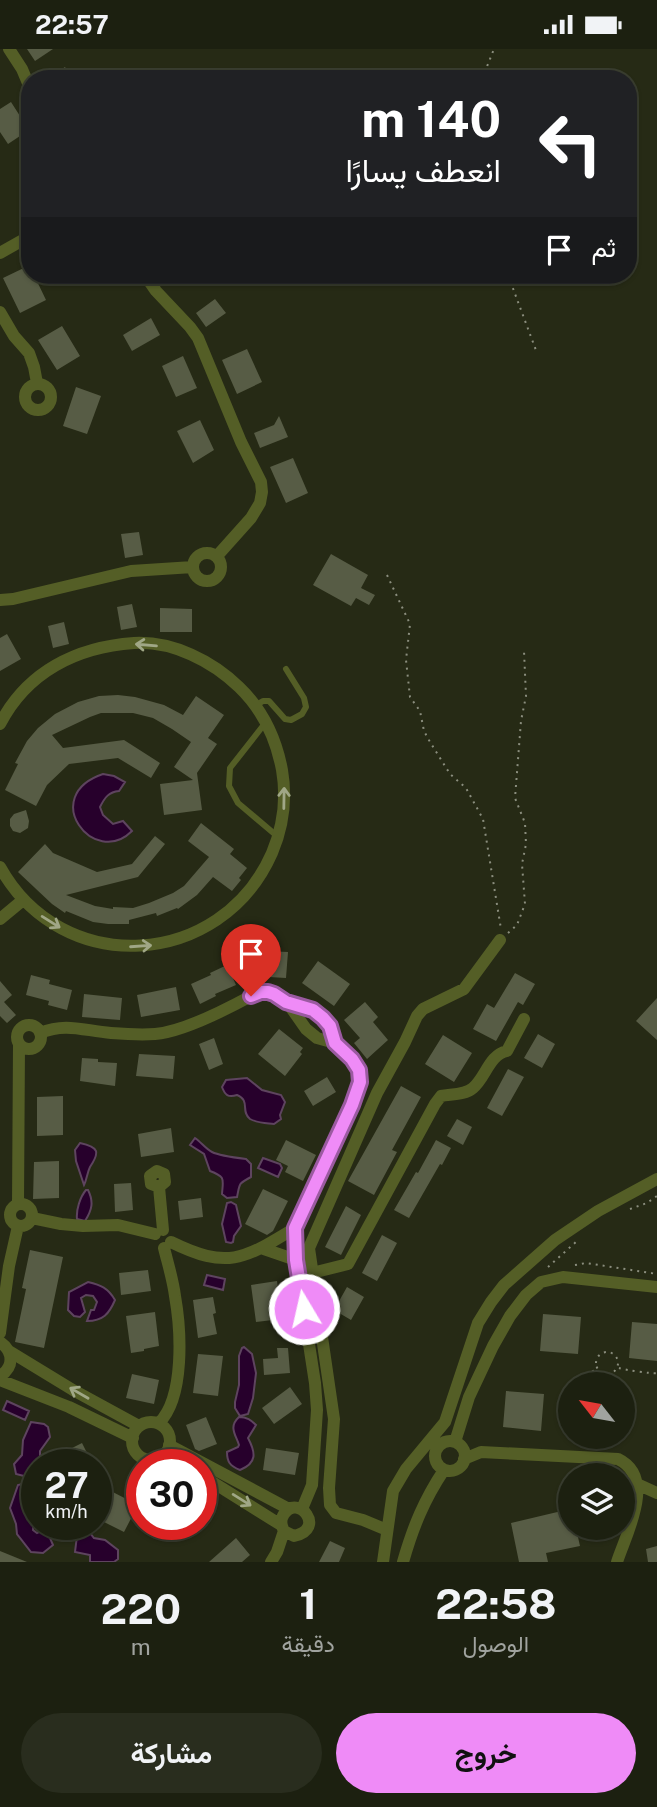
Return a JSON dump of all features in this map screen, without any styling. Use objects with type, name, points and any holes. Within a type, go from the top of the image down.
[{"type":"street","points":[[9,49],[22,70]]},
{"type":"street","points":[[0,253],[21,241]]},
{"type":"street","points":[[151,284],[198,338],[241,442],[261,482],[260,503],[251,519],[217,556]]},
{"type":"street","points":[[0,312],[14,336],[29,353],[37,383]]},
{"type":"street","points":[[207,552],[217,556],[222,566],[221,572],[213,580],[202,580],[193,567],[197,557],[207,552]]},
{"type":"street","points":[[0,600],[131,571],[193,567]]},
{"type":"street","points":[[0,724],[27,686],[52,667],[79,653],[110,645],[141,643],[171,648],[200,659],[227,675],[249,697],[267,722],[278,751],[284,782],[284,813],[279,837],[264,872],[245,897],[222,918],[195,933],[165,943],[134,947],[103,944],[74,935],[47,920],[23,900],[0,867]]},
{"type":"street","points":[[0,919],[23,900]]},
{"type":"street","points":[[387,1530],[336,1513],[330,1505],[334,1419],[309,1248],[377,1093],[417,1016],[423,1009],[464,989],[500,940]]},
{"type":"street","points":[[40,1033],[54,1027],[110,1033],[156,1034],[192,1024],[261,992],[274,994],[286,1002],[313,1010],[330,1026],[335,1043]]},
{"type":"street","points":[[271,1562],[277,1552],[284,1513],[295,1509],[312,1485],[317,1410],[296,1260],[295,1228],[360,1082],[359,1070],[352,1059],[335,1043],[317,1038],[306,1029],[286,1002]]},
{"type":"street","points":[[312,1273],[348,1264],[435,1104],[441,1096],[467,1092],[475,1087],[499,1053],[507,1051],[524,1019]]},
{"type":"street","points":[[18,1204],[19,1045],[16,1035],[23,1026],[33,1025],[40,1033],[39,1044],[35,1048],[19,1045]]},
{"type":"street","points":[[383,1562],[393,1491],[406,1468],[445,1422],[478,1323],[491,1302],[504,1285],[555,1240],[598,1211],[657,1179]]},
{"type":"street","points":[[159,1187],[159,1232],[154,1242],[156,1245],[229,1259],[261,1248],[295,1228]]},
{"type":"street","points":[[18,1204],[24,1204],[32,1212],[32,1218],[24,1226],[18,1226],[10,1218],[10,1212],[18,1204]]},
{"type":"street","points":[[32,1218],[61,1224],[118,1225],[159,1232]]},
{"type":"street","points":[[0,1333],[9,1266],[18,1226]]},
{"type":"street","points":[[159,1423],[172,1403],[177,1377],[179,1336],[176,1297],[167,1245]]},
{"type":"street","points":[[261,1248],[296,1260]]},
{"type":"street","points":[[455,1442],[469,1397],[495,1341],[526,1295],[541,1282],[563,1277],[657,1287]]},
{"type":"street","points":[[4,1347],[11,1363],[0,1378],[136,1432]]},
{"type":"street","points":[[4,1347],[136,1432]]},
{"type":"street","points":[[134,1449],[136,1432],[145,1423],[152,1422],[159,1423],[170,1436],[167,1449]]},
{"type":"street","points":[[446,1441],[455,1442],[462,1447],[464,1459],[457,1469],[448,1471],[436,1462],[435,1452],[446,1441]]},
{"type":"street","points":[[464,1459],[481,1452],[618,1459],[625,1463],[637,1483],[635,1513],[617,1562]]},
{"type":"street","points":[[403,1562],[416,1521],[428,1494],[444,1469]]},
{"type":"street","points":[[217,1473],[307,1513],[309,1525],[301,1535],[294,1536],[217,1485]]},
{"type":"street","points":[[637,1483],[657,1493]]},
{"type":"lane","points":[[256,706],[263,701],[269,701],[285,719],[291,720],[302,714],[306,707],[304,698],[286,669]]},
{"type":"lane","points":[[267,722],[230,768],[229,786],[238,803],[279,837]]},
{"type":"path","points":[[486,70],[494,49]]},
{"type":"path","points":[[511,284],[537,353]]},
{"type":"path","points":[[387,575],[410,624],[406,660],[410,697],[420,711],[424,731],[450,774],[466,788],[483,819],[502,925],[500,940]]},
{"type":"path","points":[[500,940],[517,925],[525,904],[522,864],[526,844],[525,823],[515,797],[526,696],[524,651]]},
{"type":"path","points":[[628,1209],[657,1196]]},
{"type":"path","points":[[540,1273],[582,1237]]},
{"type":"path","points":[[566,1266],[586,1263],[657,1274]]},
{"type":"path","points":[[549,1266],[558,1266]]},
{"type":"path","points":[[609,1352],[617,1357],[618,1368],[614,1373],[606,1375],[598,1369],[596,1362],[601,1355],[609,1352]]},
{"type":"path","points":[[618,1368],[657,1373]]},
{"type":"path","points":[[592,1372],[598,1369]]},
{"type":"shaded area","points":[[103,774],[125,782],[119,791],[104,800],[100,807],[103,815],[113,824],[123,821],[132,831],[117,840],[102,841],[89,835],[79,825],[74,812],[75,798],[84,784]]},
{"type":"shaded area","points":[[247,1078],[262,1090],[281,1095],[285,1102],[281,1119],[274,1124],[250,1119],[244,1100],[224,1092],[222,1087],[226,1080]]},
{"type":"shaded area","points":[[195,1138],[212,1152],[246,1159],[251,1164],[251,1177],[240,1184],[237,1197],[227,1198],[222,1194],[221,1177],[210,1171],[204,1154],[190,1145]]},
{"type":"shaded area","points":[[80,1143],[91,1146],[96,1151],[84,1185],[76,1161],[75,1150]]},
{"type":"shaded area","points":[[263,1158],[280,1164],[282,1168],[278,1177],[258,1168]]},
{"type":"shaded area","points":[[86,1190],[92,1202],[85,1221],[77,1219],[77,1215],[80,1200]]},
{"type":"shaded area","points":[[227,1203],[236,1205],[241,1226],[231,1243],[226,1242],[222,1224]]},
{"type":"shaded area","points":[[207,1275],[225,1279],[223,1290],[204,1285]]},
{"type":"shaded area","points":[[88,1282],[104,1288],[115,1300],[105,1316],[97,1320],[87,1321],[97,1302],[93,1296],[86,1295],[81,1298],[85,1312],[80,1317],[74,1316],[68,1310],[69,1292]]},
{"type":"shaded area","points":[[244,1347],[252,1354],[256,1373],[248,1414],[240,1416],[235,1402],[239,1385],[239,1356]]},
{"type":"shaded area","points":[[7,1401],[29,1411],[25,1420],[3,1410]]},
{"type":"shaded area","points":[[239,1417],[249,1419],[256,1425],[248,1438],[253,1448],[252,1461],[240,1470],[230,1463],[227,1452],[239,1445],[233,1428]]},
{"type":"shaded area","points":[[31,1422],[48,1427],[50,1437],[41,1449],[22,1449],[23,1440]]},
{"type":"shaded area","points":[[21,1456],[21,1475],[16,1474],[14,1464]]},
{"type":"shaded area","points":[[21,1484],[21,1539],[10,1508],[18,1485]]},
{"type":"shaded area","points":[[22,1540],[51,1540],[53,1545],[43,1553],[31,1552]]},
{"type":"shaded area","points":[[76,1540],[105,1540],[118,1550],[118,1559],[114,1562],[90,1562],[90,1555],[75,1552]]},
{"type":"building","points":[[27,49],[53,49],[35,61]]},
{"type":"building","points":[[11,102],[21,118],[21,135],[8,144],[0,132],[0,109]]},
{"type":"building","points":[[21,269],[21,284],[38,284],[46,300],[20,313],[3,278]]},
{"type":"building","points":[[215,299],[226,313],[206,327],[196,313]]},
{"type":"building","points":[[151,318],[160,335],[132,351],[123,335]]},
{"type":"building","points":[[62,326],[80,356],[57,370],[38,340]]},
{"type":"building","points":[[247,349],[262,382],[237,394],[222,360]]},
{"type":"building","points":[[183,356],[197,388],[176,397],[162,366]]},
{"type":"building","points":[[76,387],[101,396],[87,434],[63,426]]},
{"type":"building","points":[[279,416],[288,437],[260,448],[254,433],[274,425]]},
{"type":"building","points":[[200,420],[214,450],[193,463],[177,431]]},
{"type":"building","points":[[293,458],[308,493],[286,503],[270,467]]},
{"type":"building","points":[[139,532],[143,555],[125,558],[121,534]]},
{"type":"building","points":[[331,554],[368,575],[361,588],[375,595],[369,605],[356,598],[351,606],[313,585]]},
{"type":"building","points":[[132,604],[137,627],[121,630],[117,607]]},
{"type":"building","points":[[160,608],[192,609],[192,632],[160,632]]},
{"type":"building","points":[[64,622],[69,644],[53,648],[48,626]]},
{"type":"building","points":[[7,634],[21,659],[0,671],[0,638]]},
{"type":"building","points":[[118,695],[164,705],[183,715],[196,696],[224,715],[208,738],[217,744],[197,773],[202,810],[164,815],[160,784],[193,780],[174,767],[191,742],[153,718],[133,713],[101,713],[52,735],[63,748],[124,740],[160,763],[151,778],[118,758],[69,764],[47,785],[36,806],[5,790],[18,764],[15,763],[38,728],[55,714],[78,702],[99,696]]},
{"type":"building","points":[[26,810],[28,828],[20,833],[13,831],[10,819],[14,814]]},
{"type":"building","points":[[201,823],[234,849],[230,854],[247,868],[239,878],[241,880],[232,891],[213,877],[197,895],[178,909],[157,916],[156,913],[129,920],[129,924],[93,922],[66,911],[65,913],[18,872],[45,844],[53,853],[97,872],[132,864],[155,836],[165,844],[138,877],[66,895],[95,906],[133,908],[184,886],[209,857],[188,841]]},
{"type":"building","points":[[249,946],[267,947],[266,951],[288,952],[286,978],[269,977],[269,973],[247,972]]},
{"type":"building","points":[[318,961],[350,984],[334,1006],[302,983]]},
{"type":"building","points":[[227,965],[236,985],[200,1004],[191,984]]},
{"type":"building","points":[[515,973],[535,984],[523,1005],[518,1002],[496,1041],[473,1029],[487,1004],[494,1008]]},
{"type":"building","points":[[31,975],[50,980],[49,984],[72,990],[67,1010],[48,1005],[49,1001],[26,995]]},
{"type":"building","points":[[0,981],[12,995],[4,1002],[16,1015],[7,1023],[0,1016]]},
{"type":"building","points":[[176,987],[180,1010],[141,1017],[137,995]]},
{"type":"building","points":[[84,994],[122,998],[120,1020],[82,1017]]},
{"type":"building","points":[[657,998],[657,1040],[636,1021]]},
{"type":"building","points":[[365,1002],[378,1017],[373,1022],[388,1040],[367,1059],[354,1043],[360,1038],[344,1020]]},
{"type":"building","points":[[279,1029],[303,1048],[300,1052],[302,1054],[285,1076],[258,1054]]},
{"type":"building","points":[[538,1034],[555,1044],[542,1068],[524,1058]]},
{"type":"building","points":[[443,1035],[472,1053],[454,1082],[425,1064]]},
{"type":"building","points":[[214,1038],[223,1064],[209,1070],[199,1044]]},
{"type":"building","points":[[139,1054],[175,1056],[173,1079],[136,1076]]},
{"type":"building","points":[[82,1058],[117,1063],[115,1086],[80,1081]]},
{"type":"building","points":[[508,1069],[524,1077],[502,1116],[487,1108]]},
{"type":"building","points":[[327,1077],[336,1092],[313,1106],[304,1091]]},
{"type":"building","points":[[401,1086],[421,1097],[392,1150],[397,1152],[374,1195],[348,1181]]},
{"type":"building","points":[[63,1096],[63,1135],[37,1136],[37,1097]]},
{"type":"building","points":[[457,1119],[472,1127],[463,1145],[447,1136]]},
{"type":"building","points":[[171,1128],[174,1152],[141,1157],[138,1134]]},
{"type":"building","points":[[286,1140],[316,1155],[303,1181],[285,1172],[288,1166],[276,1160]]},
{"type":"building","points":[[436,1140],[451,1148],[409,1218],[394,1210]]},
{"type":"building","points":[[59,1161],[59,1198],[33,1199],[34,1162]]},
{"type":"building","points":[[131,1183],[133,1210],[115,1212],[114,1184]]},
{"type":"building","points":[[263,1189],[288,1201],[273,1231],[267,1235],[245,1224]]},
{"type":"building","points":[[201,1198],[203,1217],[180,1220],[178,1201]]},
{"type":"building","points":[[346,1206],[361,1215],[341,1255],[325,1247]]},
{"type":"building","points":[[382,1235],[397,1243],[377,1281],[362,1273]]},
{"type":"building","points":[[30,1250],[63,1257],[44,1348],[15,1342],[26,1289],[22,1288]]},
{"type":"building","points":[[148,1270],[151,1291],[121,1295],[119,1273]]},
{"type":"building","points":[[277,1281],[281,1311],[272,1313],[273,1320],[256,1322],[251,1285]]},
{"type":"building","points":[[347,1287],[364,1297],[351,1320],[334,1310]]},
{"type":"building","points":[[213,1297],[217,1334],[198,1338],[193,1300]]},
{"type":"building","points":[[155,1312],[159,1346],[131,1353],[126,1316]]},
{"type":"building","points":[[543,1314],[581,1317],[578,1354],[540,1351]]},
{"type":"building","points":[[632,1322],[657,1324],[657,1361],[629,1358]]},
{"type":"building","points":[[277,1348],[288,1348],[290,1373],[264,1375],[263,1359],[278,1358]]},
{"type":"building","points":[[198,1354],[223,1356],[218,1396],[193,1393]]},
{"type":"building","points":[[132,1374],[159,1380],[154,1404],[126,1398]]},
{"type":"building","points":[[290,1387],[302,1404],[274,1424],[262,1408]]},
{"type":"building","points":[[506,1391],[544,1394],[541,1431],[503,1427]]},
{"type":"building","points":[[206,1417],[217,1444],[195,1449],[186,1425]]},
{"type":"building","points":[[82,1443],[85,1449],[70,1449]]},
{"type":"building","points":[[266,1448],[299,1453],[295,1475],[263,1470]]},
{"type":"building","points":[[112,1492],[126,1499],[124,1532],[112,1526]]},
{"type":"building","points":[[558,1512],[558,1540],[579,1540],[580,1546],[546,1553],[548,1562],[519,1562],[511,1523]]},
{"type":"building","points":[[236,1538],[250,1555],[242,1562],[209,1562]]},
{"type":"building","points":[[330,1541],[345,1548],[339,1562],[319,1562]]},
{"type":"building","points":[[657,1546],[657,1562],[648,1562],[646,1549]]},
{"type":"building","points":[[0,1551],[27,1562],[0,1562]]},
{"type":"route","points":[[251,996],[268,992],[286,1002],[313,1010],[330,1026],[335,1043],[359,1070],[360,1082],[352,1105],[295,1228],[296,1260],[304,1309]]}]
